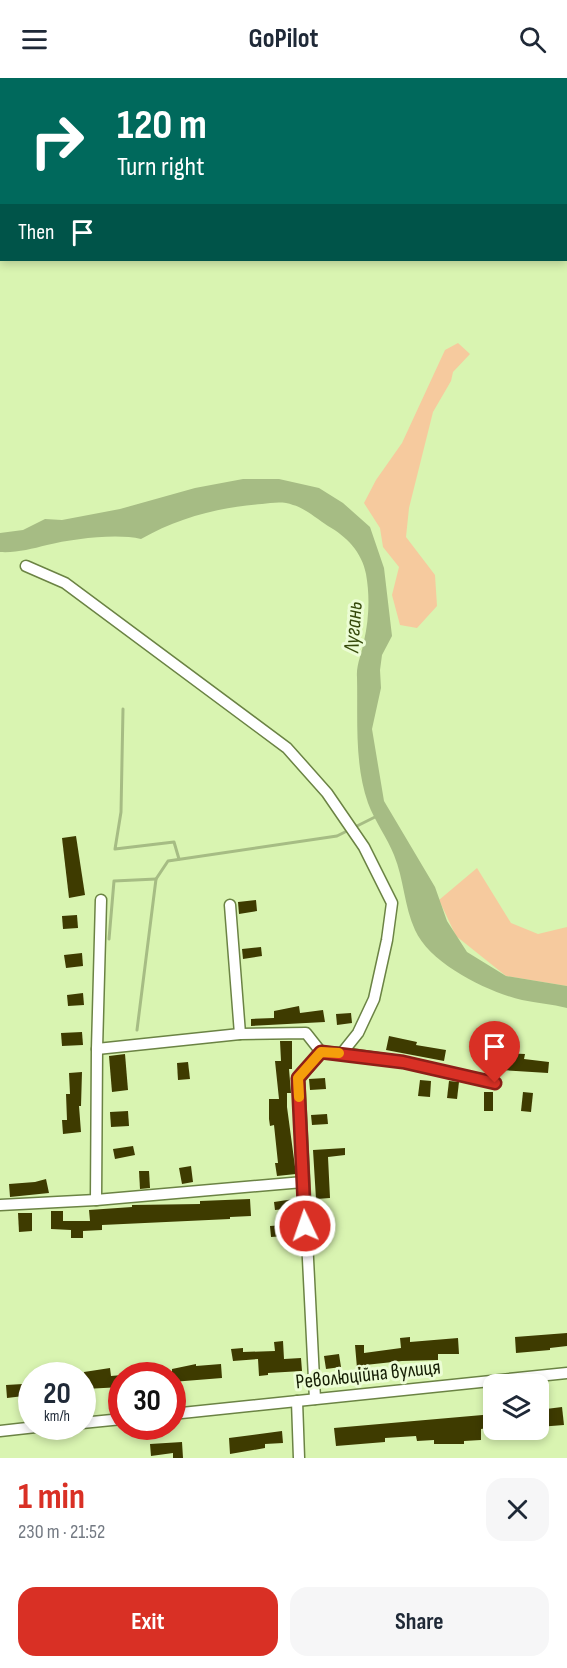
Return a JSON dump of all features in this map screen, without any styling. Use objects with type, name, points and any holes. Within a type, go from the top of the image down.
[{"type":"street","points":[[26,566],[65,583],[287,748],[327,793],[364,847],[392,903],[387,940],[374,999],[358,1033],[342,1053]]},
{"type":"street","points":[[96,1200],[101,900]]},
{"type":"street","points":[[230,905],[240,1035]]},
{"type":"street","points":[[97,1049],[240,1035],[306,1033],[321,1052],[403,1062],[495,1083]]},
{"type":"street","points":[[315,1399],[298,1078],[321,1052]]},
{"type":"street","points":[[0,1205],[96,1200],[303,1182]]},
{"type":"street","name":"Революційна вулиця","points":[[186,1413],[567,1373]]},
{"type":"street","points":[[297,1401],[299,1458]]},
{"type":"street","points":[[0,1431],[18,1429]]},
{"type":"shaded area","points":[[458,343],[470,354],[453,372],[451,381],[433,412],[409,508],[406,537],[435,575],[437,606],[417,628],[400,625],[392,595],[399,567],[383,547],[380,528],[364,503],[376,480],[402,443],[445,350]]},
{"type":"shaded area","points":[[243,479],[279,479],[319,488],[343,503],[370,527],[384,568],[392,636],[382,655],[381,688],[372,729],[384,801],[435,887],[447,921],[467,952],[506,976],[567,986],[567,1008],[508,996],[461,975],[433,954],[415,930],[408,912],[397,864],[368,803],[361,772],[357,672],[367,624],[368,591],[361,559],[341,535],[302,509],[289,504],[274,503],[230,508],[184,519],[141,539],[94,538],[0,552],[0,533],[23,530],[45,519],[62,520],[120,509],[195,488]]},
{"type":"shaded area","points":[[477,868],[511,923],[538,934],[567,927],[567,986],[506,976],[456,936],[439,900]]},
{"type":"building","points":[[76,836],[85,895],[69,898],[62,838]]},
{"type":"building","points":[[256,900],[257,911],[239,914],[238,902]]},
{"type":"building","points":[[77,915],[78,928],[63,929],[62,916]]},
{"type":"building","points":[[261,947],[262,956],[243,959],[242,949]]},
{"type":"building","points":[[82,953],[83,966],[66,968],[64,955]]},
{"type":"building","points":[[83,993],[84,1005],[68,1006],[67,995]]},
{"type":"building","points":[[299,1006],[300,1013],[323,1010],[325,1022],[251,1026],[251,1019],[274,1018],[274,1011]]},
{"type":"building","points":[[351,1013],[352,1023],[337,1025],[336,1014]]},
{"type":"building","points":[[82,1032],[83,1045],[62,1046],[61,1033]]},
{"type":"building","points":[[389,1036],[417,1042],[416,1045],[446,1050],[444,1061],[386,1050]]},
{"type":"building","points":[[280,1041],[292,1041],[292,1069],[289,1069],[291,1093],[287,1093],[287,1107],[296,1174],[277,1176],[275,1163],[278,1163],[274,1125],[270,1126],[269,1119],[269,1099],[279,1099],[275,1061],[281,1061]]},
{"type":"building","points":[[504,1053],[525,1054],[524,1059],[549,1062],[548,1073],[501,1070]]},
{"type":"building","points":[[125,1054],[128,1090],[112,1092],[109,1056]]},
{"type":"building","points":[[188,1062],[190,1079],[178,1080],[177,1063]]},
{"type":"building","points":[[82,1072],[81,1106],[79,1106],[81,1132],[63,1134],[62,1120],[67,1120],[66,1094],[70,1094],[69,1073]]},
{"type":"building","points":[[325,1078],[326,1089],[310,1090],[309,1079]]},
{"type":"building","points":[[420,1080],[431,1081],[430,1097],[418,1096]]},
{"type":"building","points":[[449,1081],[459,1082],[457,1099],[447,1098]]},
{"type":"building","points":[[484,1092],[493,1092],[493,1111],[484,1111]]},
{"type":"building","points":[[523,1092],[533,1093],[531,1112],[521,1111]]},
{"type":"building","points":[[128,1111],[129,1126],[111,1127],[110,1112]]},
{"type":"building","points":[[327,1114],[328,1124],[312,1125],[311,1115]]},
{"type":"building","points":[[133,1146],[135,1155],[115,1159],[113,1149]]},
{"type":"building","points":[[345,1148],[345,1155],[328,1157],[330,1198],[316,1199],[313,1150]]},
{"type":"building","points":[[191,1166],[193,1182],[182,1184],[179,1168]]},
{"type":"building","points":[[139,1171],[149,1171],[150,1188],[140,1189]]},
{"type":"building","points":[[46,1179],[49,1193],[10,1197],[9,1184]]},
{"type":"building","points":[[250,1199],[251,1216],[102,1225],[102,1230],[83,1231],[83,1238],[71,1238],[71,1230],[51,1229],[51,1211],[63,1211],[63,1221],[90,1221],[89,1210],[132,1207],[132,1205],[200,1204],[200,1201]]},
{"type":"building","points":[[294,1199],[295,1208],[275,1210],[274,1202]]},
{"type":"building","points":[[18,1213],[32,1213],[32,1231],[19,1232]]},
{"type":"building","points":[[298,1224],[299,1235],[271,1237],[270,1226]]},
{"type":"building","points":[[567,1333],[567,1346],[516,1353],[515,1337]]},
{"type":"building","points":[[410,1337],[410,1342],[458,1338],[459,1354],[438,1354],[438,1360],[402,1361],[357,1368],[355,1345],[364,1345],[364,1353],[401,1348],[400,1338]]},
{"type":"building","points":[[283,1341],[284,1359],[301,1358],[302,1371],[268,1373],[268,1375],[259,1376],[258,1359],[233,1361],[231,1349],[243,1348],[243,1352],[275,1351],[274,1342]]},
{"type":"building","points":[[339,1354],[341,1367],[326,1369],[324,1356]]},
{"type":"building","points":[[221,1364],[222,1378],[186,1381],[186,1366]]},
{"type":"building","points":[[108,1368],[108,1388],[96,1388],[96,1370]]},
{"type":"building","points":[[18,1384],[18,1397],[7,1398],[6,1385]]},
{"type":"building","points":[[562,1407],[564,1425],[549,1426],[549,1409]]},
{"type":"building","points":[[483,1415],[481,1440],[464,1441],[464,1444],[434,1444],[434,1440],[417,1441],[416,1436],[385,1438],[385,1442],[336,1446],[334,1428]]},
{"type":"building","points":[[282,1431],[283,1443],[265,1444],[265,1448],[230,1454],[229,1438]]},
{"type":"building","points":[[182,1442],[183,1458],[173,1458],[173,1453],[151,1456],[150,1444]]},
{"type":"waterway","points":[[123,709],[121,812],[115,849],[174,842],[179,859]]},
{"type":"waterway","points":[[137,1030],[156,879],[168,861],[337,836],[377,816]]},
{"type":"waterway","points":[[109,939],[114,881],[156,879]]},
{"type":"slow traffic","points":[[299,1097],[298,1078],[321,1052],[339,1053]]},
{"type":"route","points":[[305,1226],[298,1078],[321,1052],[403,1062],[495,1083]]},
{"type":"water label","name":"Лугань","points":[[352,627]]}]
